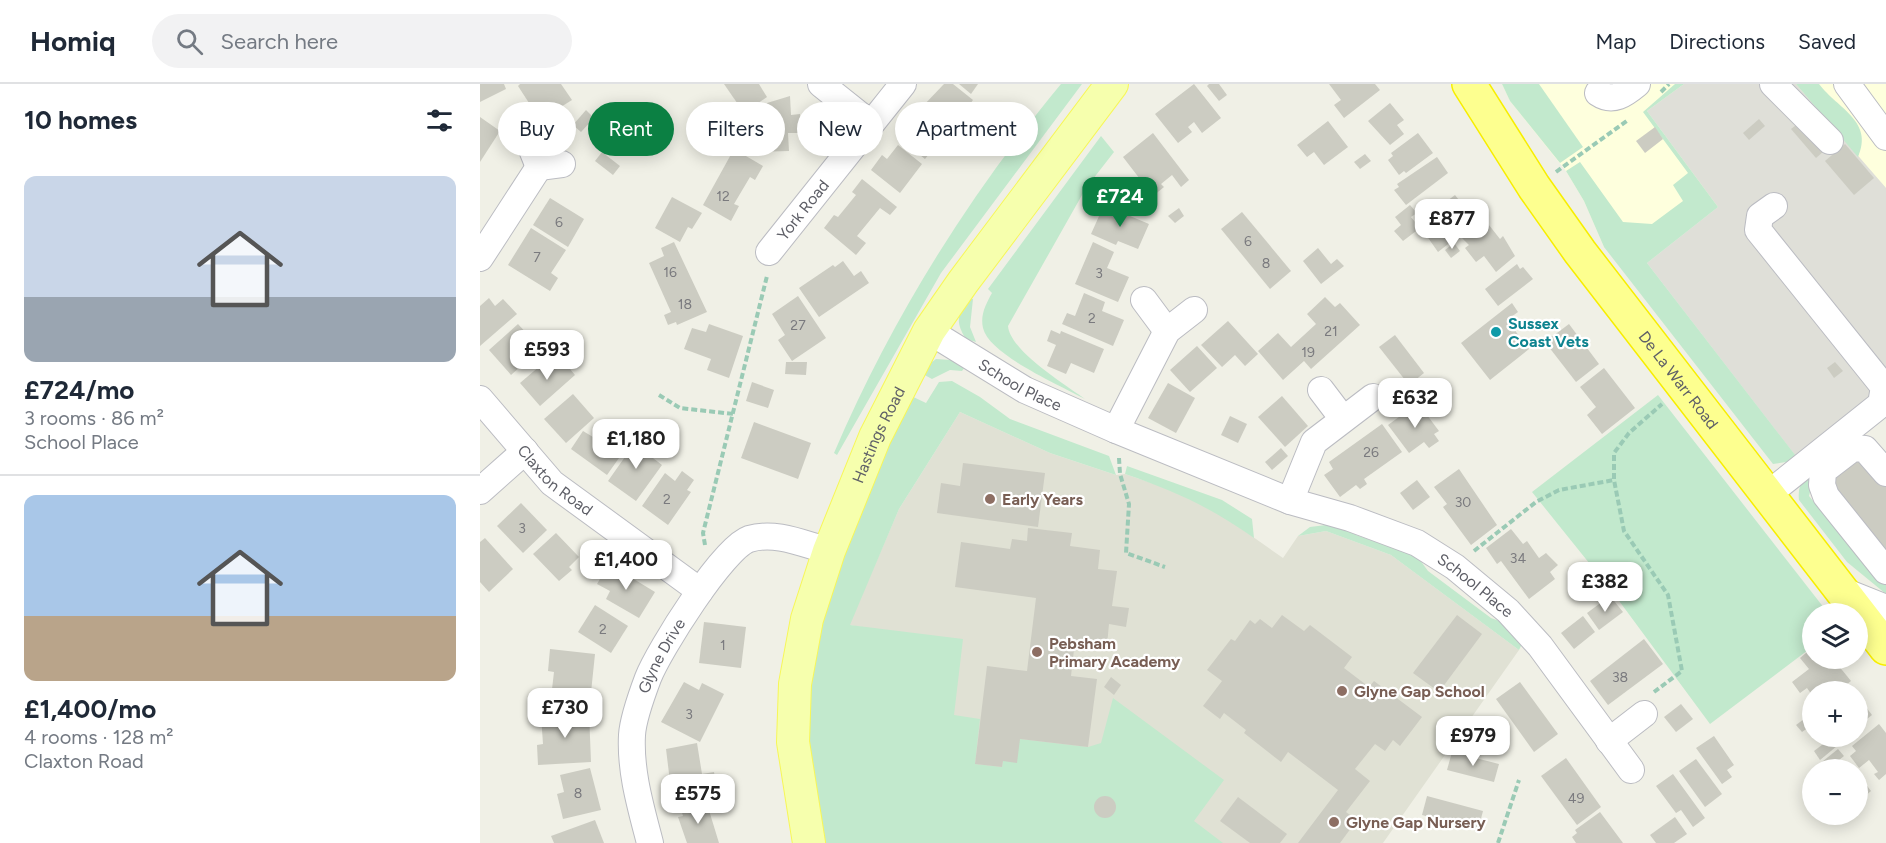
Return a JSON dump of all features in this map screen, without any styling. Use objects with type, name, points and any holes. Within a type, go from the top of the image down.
[{"type":"highway","name":"De La Warr Road","points":[[1477,91],[1534,187],[1580,252],[1886,648]]},
{"type":"main road","name":"Hastings Road","points":[[809,843],[793,742],[795,684],[807,619],[829,552],[875,437],[929,331],[963,282],[1113,84]]},
{"type":"street","points":[[821,84],[844,102]]},
{"type":"street","name":"York Road","points":[[883,109],[903,84]]},
{"type":"street","points":[[1605,91],[1619,97],[1637,84]]},
{"type":"street","points":[[1773,84],[1830,141]]},
{"type":"street","points":[[1847,84],[1886,137]]},
{"type":"street","name":"York Road","points":[[769,252],[846,156]]},
{"type":"street","points":[[480,258],[544,159]]},
{"type":"street","points":[[1767,495],[1881,404],[1884,387],[1758,230],[1760,216],[1774,206]]},
{"type":"street","points":[[1144,300],[1167,331]]},
{"type":"street","points":[[1116,430],[1167,331],[1194,310]]},
{"type":"street","name":"School Place","points":[[929,331],[1025,390],[1116,430],[1290,501],[1350,518],[1417,543],[1455,567],[1509,611],[1540,646],[1631,770]]},
{"type":"street","points":[[1321,390],[1343,419]]},
{"type":"street","points":[[1290,501],[1314,442],[1373,397]]},
{"type":"street","name":"Claxton Road","points":[[480,399],[552,483],[700,591]]},
{"type":"street","points":[[1886,473],[1864,449],[1852,448],[1822,471],[1822,485],[1826,495],[1886,571]]},
{"type":"street","points":[[480,491],[525,451]]},
{"type":"street","name":"Glyne Drive","points":[[650,843],[636,788],[632,734],[648,676],[700,591],[725,556],[735,546],[748,540],[765,536],[781,537],[829,552]]},
{"type":"street","points":[[1841,590],[1886,608]]},
{"type":"street","points":[[1609,741],[1644,714]]},
{"type":"path","points":[[1563,166],[1591,146]]},
{"type":"path","points":[[700,591],[706,553],[703,533],[766,283],[769,252]]},
{"type":"path","points":[[659,395],[680,408],[734,414]]},
{"type":"path","points":[[1644,714],[1642,701],[1682,671],[1668,595],[1624,531],[1614,480],[1614,453],[1629,433],[1669,399],[1678,411],[1693,398]]},
{"type":"path","points":[[1116,430],[1120,474],[1129,504],[1126,553],[1165,567]]},
{"type":"path","points":[[1455,567],[1536,502],[1559,490],[1614,480]]},
{"type":"path","points":[[1498,843],[1519,780]]},
{"type":"shaded area","points":[[1061,84],[1082,84],[1038,143],[1038,113]]},
{"type":"shaded area","points":[[1502,84],[1684,84],[1647,111],[1718,207],[1604,247],[1584,201],[1566,171],[1510,101]]},
{"type":"shaded area","points":[[1502,84],[1539,84],[1583,147],[1560,163],[1510,101]]},
{"type":"shaded area","points":[[1675,84],[1684,84],[1647,111],[1718,207],[1647,263],[1799,460],[1773,464],[1604,247],[1584,201],[1566,171],[1580,162],[1623,222],[1652,224],[1683,201],[1673,185],[1688,173],[1643,112]]},
{"type":"shaded area","points":[[1684,84],[1796,84],[1886,188],[1886,410],[1808,472],[1647,263],[1718,207],[1647,111]]},
{"type":"shaded area","points":[[1796,84],[1886,84],[1886,188],[1858,157]]},
{"type":"shaded area","points":[[1796,84],[1819,84],[1852,116],[1861,134],[1862,145],[1858,157]]},
{"type":"shaded area","points":[[1101,136],[1114,152],[1086,188],[1008,326],[1011,336],[1028,356],[1085,399],[1028,369],[998,349],[988,338],[982,319],[992,293],[988,289]]},
{"type":"shaded area","points":[[1005,156],[1028,156],[941,273],[837,455],[834,453],[856,404],[906,307]]},
{"type":"shaded area","points":[[966,299],[973,299],[970,327],[976,342],[966,339],[959,324],[959,315]]},
{"type":"shaded area","points":[[936,359],[951,360],[965,367],[962,371],[950,370],[932,379],[919,372]]},
{"type":"shaded area","points":[[952,381],[980,397],[1010,419],[1109,456],[1116,475],[1050,453],[960,412],[899,509],[850,625],[963,639],[954,715],[980,719],[975,764],[1002,767],[1003,761],[1020,739],[1088,747],[1101,743],[1113,698],[1224,780],[1194,821],[1223,843],[824,843],[810,779],[807,739],[809,696],[816,652],[827,608],[840,563],[907,394],[926,403],[939,382]]},
{"type":"shaded area","points":[[1658,395],[1820,603],[1802,603],[1802,655],[1710,724],[1614,594],[1532,492]]},
{"type":"shaded area","name":"Pebsham Primary Academy","points":[[960,412],[1050,453],[1116,475],[1125,474],[1175,491],[1216,511],[1283,558],[1298,536],[1326,531],[1391,555],[1519,650],[1383,843],[866,843],[862,627],[849,625],[899,509]]},
{"type":"shaded area","points":[[1817,465],[1809,496],[1854,550],[1886,581],[1886,594],[1847,562],[1799,500],[1799,489],[1803,480]]},
{"type":"shaded area","points":[[1127,466],[1222,500],[1252,519],[1254,538],[1192,501],[1125,474]]},
{"type":"shaded area","points":[[1330,520],[1346,525],[1356,535],[1417,556],[1428,571],[1491,618],[1505,623],[1523,642],[1519,650],[1391,555],[1326,531],[1298,536],[1310,527],[1326,525]]},
{"type":"building","points":[[480,84],[504,84],[506,89],[480,102]]},
{"type":"building","points":[[520,84],[561,84],[572,100],[569,102],[528,102],[518,86]]},
{"type":"building","points":[[724,84],[759,84],[767,97],[760,102],[736,102]]},
{"type":"building","points":[[944,84],[953,84],[973,100],[971,102],[927,102]]},
{"type":"building","points":[[959,84],[978,84],[971,94]]},
{"type":"building","points":[[1194,84],[1221,118],[1202,133],[1194,122],[1188,127],[1192,132],[1178,143],[1155,114]]},
{"type":"building","points":[[1219,84],[1227,95],[1219,101],[1207,86]]},
{"type":"building","points":[[1329,84],[1375,84],[1380,90],[1344,118],[1334,105],[1341,100]]},
{"type":"building","points":[[790,96],[791,115],[797,114],[797,133],[788,133],[789,151],[785,151],[785,102],[770,102]]},
{"type":"building","points":[[1390,103],[1404,120],[1397,125],[1404,134],[1390,145],[1368,121]]},
{"type":"building","points":[[586,110],[588,112],[588,124],[581,132],[576,128],[576,122]]},
{"type":"building","points":[[480,117],[498,130],[498,134],[480,162]]},
{"type":"building","points":[[1759,119],[1765,126],[1749,140],[1743,133]]},
{"type":"building","points":[[1328,121],[1348,147],[1324,165],[1314,152],[1307,157],[1297,145]]},
{"type":"building","points":[[1800,122],[1824,151],[1816,158],[1791,129]]},
{"type":"building","points":[[1655,127],[1663,139],[1645,153],[1636,141]]},
{"type":"building","points":[[1153,133],[1189,180],[1181,187],[1172,175],[1161,184],[1164,187],[1153,196],[1123,157]]},
{"type":"building","points":[[1418,133],[1433,153],[1406,173],[1404,171],[1399,175],[1388,160],[1393,156],[1391,153]]},
{"type":"building","points":[[1845,144],[1874,178],[1854,195],[1825,161]]},
{"type":"building","points":[[895,149],[895,156],[912,156],[922,164],[900,193],[871,170],[881,156],[887,159]]},
{"type":"building","points":[[1365,154],[1371,161],[1360,169],[1354,162]]},
{"type":"building","points":[[599,156],[607,156],[620,166],[613,175],[595,161]]},
{"type":"building","points":[[730,156],[746,156],[763,166],[755,180],[750,177],[734,204],[739,206],[731,221],[703,205]]},
{"type":"building","points":[[1437,157],[1448,173],[1406,205],[1394,190],[1399,187],[1397,184]]},
{"type":"building","points":[[862,179],[897,207],[890,215],[880,208],[857,236],[866,243],[856,255],[824,228],[834,215],[838,217],[856,195],[852,192]]},
{"type":"building","points":[[1455,195],[1469,213],[1459,220],[1466,230],[1438,252],[1424,232],[1430,228],[1423,219]]},
{"type":"building","points":[[672,197],[702,213],[692,229],[688,227],[680,242],[655,228]]},
{"type":"building","points":[[550,198],[584,219],[568,247],[533,225]]},
{"type":"building","points":[[1104,205],[1149,224],[1138,249],[1118,241],[1116,245],[1091,234]]},
{"type":"building","points":[[1410,205],[1417,213],[1411,217],[1420,228],[1403,241],[1394,231],[1401,225],[1395,217]]},
{"type":"building","points":[[1179,208],[1184,216],[1175,223],[1168,216]]},
{"type":"building","points":[[1242,212],[1291,271],[1270,289],[1221,229]]},
{"type":"building","points":[[1485,220],[1500,239],[1503,236],[1515,256],[1496,272],[1484,256],[1476,262],[1465,248],[1469,245],[1462,238]]},
{"type":"building","points":[[531,228],[566,250],[551,273],[558,278],[550,291],[508,265]]},
{"type":"building","points":[[674,242],[707,312],[677,325],[676,322],[668,325],[664,315],[671,312],[649,263],[664,256],[661,248]]},
{"type":"building","points":[[1093,242],[1114,252],[1107,268],[1129,277],[1118,302],[1075,284]]},
{"type":"building","points":[[1454,243],[1460,251],[1451,258],[1445,250]]},
{"type":"building","points":[[1318,248],[1331,264],[1337,259],[1344,266],[1321,284],[1303,261]]},
{"type":"building","points":[[843,261],[854,276],[861,271],[869,283],[819,317],[799,288],[833,265],[835,267]]},
{"type":"building","points":[[1517,264],[1520,269],[1523,267],[1533,279],[1498,306],[1485,289]]},
{"type":"building","points":[[1084,293],[1105,302],[1102,311],[1124,320],[1113,346],[1062,324],[1067,313],[1075,316]]},
{"type":"building","points":[[798,296],[826,338],[792,361],[778,340],[785,335],[772,314]]},
{"type":"building","points":[[1325,297],[1335,307],[1340,303],[1360,325],[1311,369],[1304,361],[1283,380],[1258,351],[1278,333],[1291,347],[1316,324],[1307,314]]},
{"type":"building","points":[[489,298],[495,306],[503,299],[517,314],[480,346],[480,306]]},
{"type":"building","name":"Sussex Coast Vets","points":[[1512,303],[1518,312],[1507,320],[1529,349],[1490,380],[1461,343]]},
{"type":"building","points":[[1228,321],[1258,354],[1245,366],[1235,355],[1222,367],[1201,345]]},
{"type":"building","points":[[518,324],[529,336],[536,330],[548,342],[511,375],[489,350]]},
{"type":"building","points":[[709,324],[743,336],[729,378],[707,370],[711,359],[684,349],[692,328],[706,332]]},
{"type":"building","points":[[1569,324],[1599,364],[1576,382],[1545,342]]},
{"type":"building","points":[[1051,330],[1060,334],[1061,331],[1104,349],[1094,373],[1071,363],[1066,374],[1047,366],[1056,345],[1047,341]]},
{"type":"building","points":[[1395,335],[1424,373],[1409,385],[1379,347]]},
{"type":"building","points":[[1197,346],[1217,368],[1190,392],[1170,370]]},
{"type":"building","points":[[548,359],[557,369],[564,362],[575,375],[540,406],[520,383]]},
{"type":"building","points":[[786,362],[807,362],[806,375],[785,374]]},
{"type":"building","points":[[1835,362],[1843,371],[1834,378],[1827,368]]},
{"type":"building","points":[[1604,368],[1635,408],[1602,434],[1587,415],[1596,407],[1580,387]]},
{"type":"building","points":[[752,382],[774,390],[768,408],[746,401]]},
{"type":"building","points":[[1168,383],[1195,398],[1176,433],[1148,418]]},
{"type":"building","points":[[573,394],[594,418],[566,443],[544,419]]},
{"type":"building","points":[[1282,396],[1308,426],[1285,447],[1258,417]]},
{"type":"building","points":[[1418,403],[1439,431],[1434,434],[1439,441],[1429,448],[1424,442],[1409,453],[1388,425]]},
{"type":"building","points":[[1230,416],[1247,424],[1238,443],[1221,435]]},
{"type":"building","points":[[604,422],[631,441],[607,475],[571,449],[583,431],[593,437]]},
{"type":"building","points":[[754,422],[811,443],[798,479],[741,458]]},
{"type":"building","points":[[1382,424],[1402,452],[1364,479],[1367,484],[1360,489],[1356,485],[1340,497],[1324,475],[1333,469],[1329,462]]},
{"type":"building","points":[[639,437],[654,447],[649,455],[662,465],[636,501],[608,481]]},
{"type":"building","points":[[1281,448],[1288,456],[1272,470],[1265,462]]},
{"type":"building","points":[[1858,453],[1886,486],[1886,558],[1826,478]]},
{"type":"building","name":"Early Years","points":[[963,463],[1045,473],[1038,527],[937,513],[941,483],[960,486]]},
{"type":"building","points":[[1459,469],[1497,525],[1471,545],[1443,507],[1447,504],[1434,487]]},
{"type":"building","points":[[682,471],[694,480],[687,490],[691,492],[668,525],[642,506],[665,473],[675,481]]},
{"type":"building","points":[[1417,480],[1430,497],[1413,510],[1400,493]]},
{"type":"building","points":[[521,503],[547,530],[523,553],[497,526]]},
{"type":"building","points":[[1028,528],[1072,533],[1070,546],[1100,550],[1098,569],[1117,571],[1112,606],[1129,608],[1126,627],[1109,624],[1107,645],[1075,641],[1071,676],[1097,679],[1088,747],[1020,739],[1017,763],[1003,761],[1002,767],[975,764],[987,666],[1027,671],[1036,598],[955,587],[961,542],[1010,549],[1012,539],[1027,541]]},
{"type":"building","points":[[1511,529],[1523,544],[1527,541],[1539,558],[1546,553],[1558,565],[1550,572],[1555,579],[1529,599],[1501,561],[1497,564],[1486,548]]},
{"type":"building","points":[[556,533],[579,557],[569,567],[572,570],[559,581],[533,554]]},
{"type":"building","points":[[485,538],[513,569],[489,592],[480,582],[480,542]]},
{"type":"building","points":[[609,564],[655,592],[639,618],[606,599],[610,591],[597,584]]},
{"type":"building","points":[[1610,596],[1623,612],[1599,630],[1587,613]]},
{"type":"building","points":[[595,605],[628,626],[611,653],[578,632]]},
{"type":"building","points":[[1282,615],[1304,631],[1310,625],[1352,657],[1344,668],[1369,687],[1374,681],[1422,717],[1400,746],[1393,740],[1385,751],[1375,744],[1355,769],[1370,781],[1346,812],[1357,820],[1340,843],[1298,843],[1338,790],[1288,752],[1281,762],[1244,733],[1246,730],[1224,713],[1220,719],[1203,706],[1222,681],[1207,670],[1231,639],[1235,641],[1250,620],[1255,624],[1260,619],[1272,628]]},
{"type":"building","points":[[1457,615],[1482,634],[1439,692],[1413,673]]},
{"type":"building","points":[[1583,616],[1595,632],[1574,649],[1561,633]]},
{"type":"building","points":[[704,622],[746,627],[741,668],[699,663]]},
{"type":"building","points":[[1644,639],[1663,664],[1608,705],[1590,681]]},
{"type":"building","points":[[550,649],[595,654],[590,702],[551,698],[554,672],[548,671]]},
{"type":"building","points":[[1809,669],[1841,669],[1851,681],[1802,681],[1800,693],[1792,682]]},
{"type":"building","points":[[1111,677],[1121,685],[1114,695],[1104,687]]},
{"type":"building","points":[[684,682],[699,690],[702,683],[724,694],[700,742],[661,722]]},
{"type":"building","points":[[1520,682],[1558,734],[1534,752],[1496,699]]},
{"type":"building","points":[[1681,704],[1693,719],[1676,732],[1664,717]]},
{"type":"building","points":[[589,712],[591,762],[538,765],[537,745],[543,744],[541,715]]},
{"type":"building","points":[[1802,720],[1802,732],[1796,725]]},
{"type":"building","points":[[1879,724],[1886,733],[1886,774],[1879,780],[1874,774],[1878,772],[1868,759],[1852,759],[1850,756],[1856,751],[1853,747],[1868,747],[1868,733]]},
{"type":"building","points":[[1714,736],[1734,765],[1727,770],[1732,777],[1722,784],[1696,748]]},
{"type":"building","points":[[697,743],[702,774],[714,772],[717,790],[698,794],[699,801],[673,806],[666,749]]},
{"type":"building","points":[[1819,747],[1836,747],[1821,759],[1814,751]]},
{"type":"building","points":[[1838,749],[1844,756],[1840,759],[1826,759]]},
{"type":"building","points":[[1452,752],[1499,764],[1494,782],[1447,770]]},
{"type":"building","points":[[1566,758],[1601,807],[1577,825],[1541,776]]},
{"type":"building","points":[[1696,759],[1722,794],[1705,807],[1679,771]]},
{"type":"building","points":[[590,768],[601,810],[563,819],[557,794],[564,792],[560,775]]},
{"type":"building","points":[[1673,774],[1705,818],[1693,827],[1681,810],[1676,813],[1656,786]]},
{"type":"building","points":[[1105,796],[1115,803],[1116,807],[1109,817],[1105,818],[1095,811],[1094,807],[1101,797]]},
{"type":"building","points":[[1427,796],[1483,811],[1478,830],[1422,815]]},
{"type":"building","points":[[1238,797],[1287,834],[1280,843],[1250,843],[1220,821]]},
{"type":"building","points":[[700,803],[702,809],[708,807],[719,843],[687,843],[678,817],[683,816],[681,809]]},
{"type":"building","points":[[1600,812],[1623,843],[1576,843],[1572,837],[1577,833],[1575,830]]},
{"type":"building","points":[[1675,817],[1687,834],[1674,843],[1656,843],[1650,835]]},
{"type":"building","points":[[595,820],[604,843],[554,843],[551,836]]},
{"type":"place","name":"Sussex Coast Vets","points":[[1496,332]]},
{"type":"place","name":"Early Years","points":[[990,499]]},
{"type":"place","name":"Pebsham Primary Academy","points":[[1037,652]]},
{"type":"place","name":"Glyne Gap School","points":[[1342,691]]},
{"type":"place","name":"Glyne Gap Nursery","points":[[1334,822]]}]
